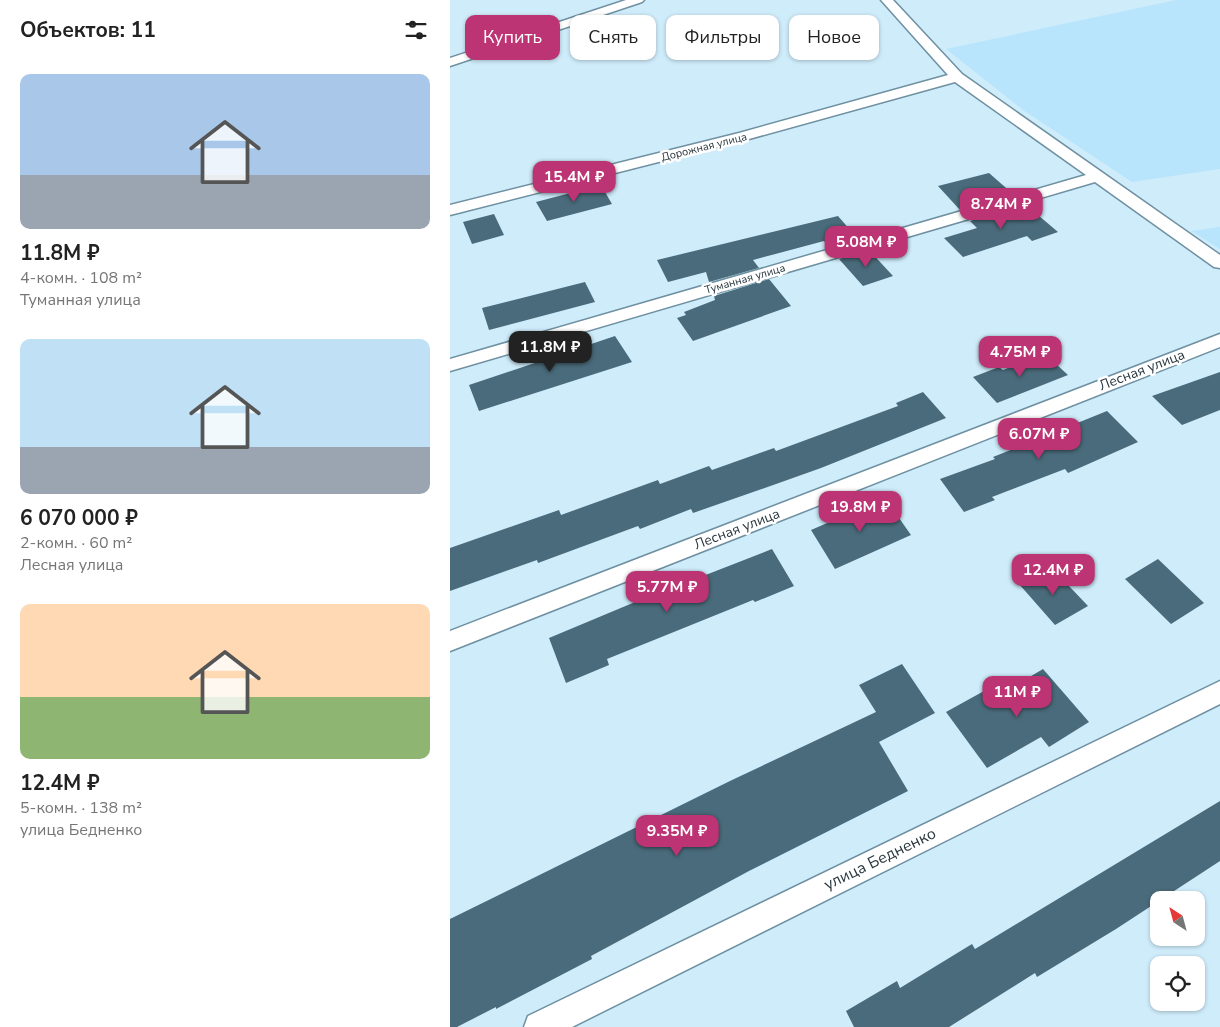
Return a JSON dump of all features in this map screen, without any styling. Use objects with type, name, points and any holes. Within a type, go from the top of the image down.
[{"type":"street","points":[[450,62],[638,0]]},
{"type":"street","points":[[887,0],[957,77],[1220,263]]},
{"type":"street","name":"Дорожная улица","points":[[450,210],[744,136],[957,77]]},
{"type":"street","name":"Туманная улица","points":[[450,365],[1098,176]]},
{"type":"street","name":"Лесная улица","points":[[450,642],[1220,340]]},
{"type":"street","name":"улица Бедненко","points":[[540,1027],[1220,692]]},
{"type":"shaded area","points":[[1176,0],[1220,0],[1220,169],[1132,182],[1023,110],[946,49]]},
{"type":"shaded area","points":[[1220,227],[1220,249],[1191,231]]},
{"type":"building","points":[[989,173],[1013,194],[960,210],[938,186]]},
{"type":"building","points":[[601,185],[612,204],[547,221],[536,202]]},
{"type":"building","points":[[1025,204],[1058,232],[1032,241],[1027,236],[963,257],[944,238],[977,228],[970,221]]},
{"type":"building","points":[[494,214],[504,235],[472,244],[463,222]]},
{"type":"building","points":[[838,216],[858,239],[829,247],[824,241],[753,260],[759,268],[709,282],[706,272],[668,282],[657,260]]},
{"type":"building","points":[[869,250],[893,276],[863,286],[839,259]]},
{"type":"building","points":[[769,279],[791,306],[693,341],[677,318],[686,315],[684,312],[715,300],[714,296]]},
{"type":"building","points":[[585,282],[595,302],[489,330],[482,308]]},
{"type":"building","points":[[615,336],[632,362],[479,411],[469,385]]},
{"type":"building","points":[[1044,353],[1068,375],[997,403],[973,377],[999,367],[1003,370]]},
{"type":"building","points":[[1220,372],[1220,410],[1182,425],[1152,396]]},
{"type":"building","points":[[923,392],[946,418],[821,468],[693,513],[691,509],[640,529],[638,526],[538,563],[537,560],[450,591],[450,548],[559,510],[561,515],[658,480],[660,484],[709,466],[712,470],[774,448],[776,451],[898,406],[896,403]]},
{"type":"building","points":[[1107,411],[1138,442],[1068,473],[1065,469],[992,497],[995,500],[964,512],[940,479],[995,459],[993,457]]},
{"type":"building","points":[[885,498],[911,535],[835,569],[811,530]]},
{"type":"building","points":[[772,549],[794,586],[755,602],[753,600],[607,659],[609,665],[566,683],[549,638],[702,574],[703,576]]},
{"type":"building","points":[[1158,559],[1204,603],[1171,624],[1125,579]]},
{"type":"building","points":[[1051,567],[1088,606],[1055,625],[1019,584]]},
{"type":"building","points":[[902,664],[935,713],[879,742],[908,791],[749,871],[591,956],[592,959],[496,1009],[496,1007],[457,1027],[450,1027],[450,919],[732,780],[876,712],[859,685]]},
{"type":"building","points":[[1043,669],[1089,722],[1049,747],[1041,737],[987,768],[946,712],[984,691],[991,700]]},
{"type":"building","points":[[1220,801],[1220,861],[1174,891],[1150,891],[1150,907],[1116,929],[1037,977],[1035,973],[949,1027],[854,1027],[846,1011],[897,981],[900,988],[972,944],[975,949]]}]
